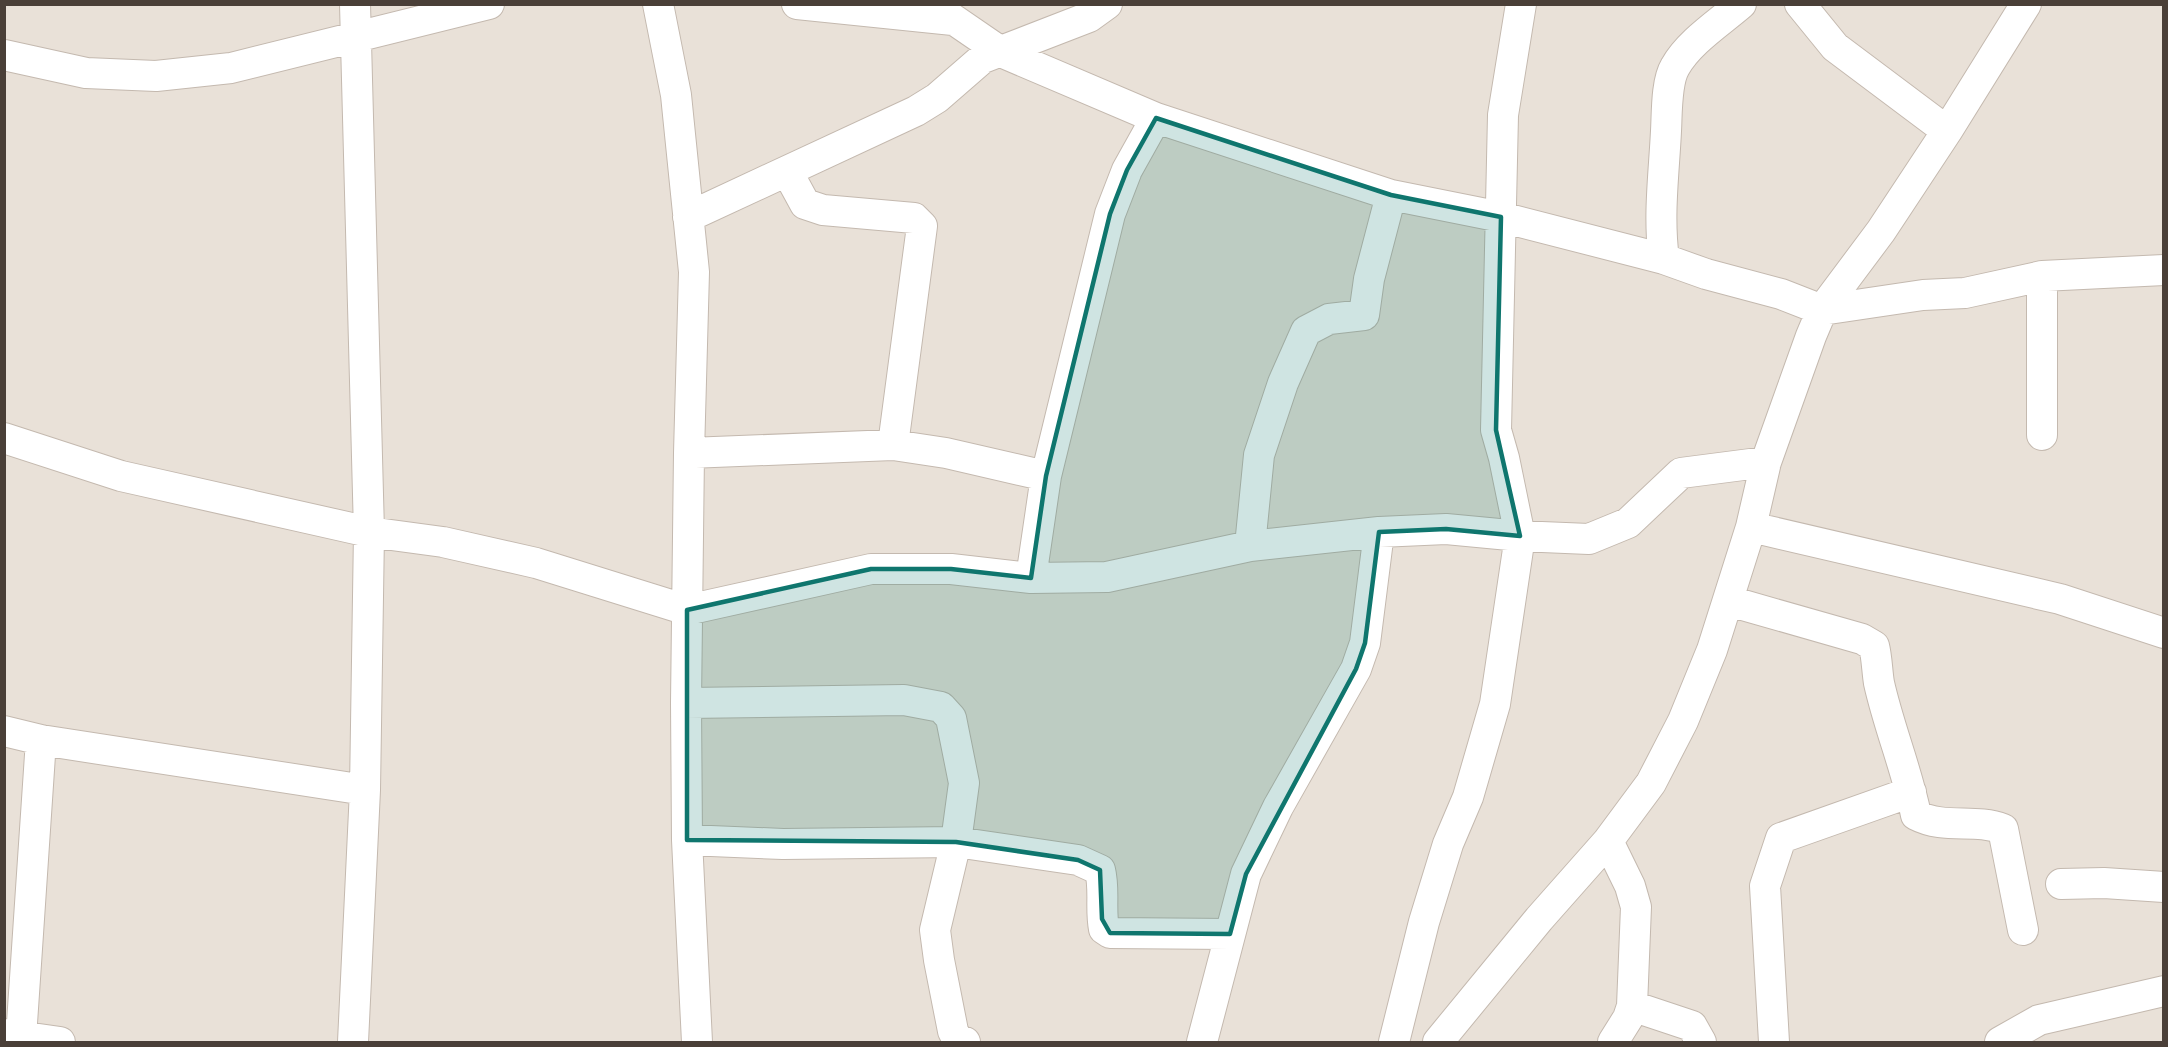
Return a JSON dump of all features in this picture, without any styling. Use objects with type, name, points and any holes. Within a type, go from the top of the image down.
[{"type":"street","points":[[353,1042],[365,790],[369,532],[355,4]]},
{"type":"street","points":[[4,55],[86,73],[156,76],[231,68],[489,4]]},
{"type":"street","points":[[658,4],[676,95],[694,272],[686,703],[687,840],[697,1042]]},
{"type":"street","points":[[797,4],[943,13],[1001,52],[1156,118],[1391,195],[1502,217],[1664,259],[1706,274],[1780,294],[1822,310],[1923,295],[1965,293],[2042,276],[2163,270]]},
{"type":"street","points":[[688,217],[916,111],[938,98],[983,58],[1089,17],[1107,4]]},
{"type":"street","points":[[1394,1042],[1424,922],[1448,844],[1468,796],[1496,704],[1520,536],[1496,430],[1503,115],[1521,4]]},
{"type":"street","points":[[1664,259],[1661,238],[1664,174],[1668,101],[1673,70],[1683,55],[1741,4]]},
{"type":"street","points":[[1800,4],[1835,47],[1947,131]]},
{"type":"street","points":[[1438,1042],[1539,919],[1608,841],[1651,783],[1683,721],[1712,650],[1751,527],[1766,462],[1810,336],[1822,310],[1881,231],[2026,4]]},
{"type":"street","points":[[1031,578],[1046,476],[1110,214],[1127,170],[1156,118]]},
{"type":"street","points":[[787,171],[805,204],[823,210],[914,218],[922,226],[893,445]]},
{"type":"street","points":[[1250,546],[1259,455],[1283,383],[1306,331],[1329,319],[1364,315],[1369,279],[1391,195]]},
{"type":"street","points":[[2042,276],[2043,435]]},
{"type":"street","points":[[4,438],[121,476],[369,532],[442,542],[536,563],[687,610],[871,569],[951,569],[1031,578],[1107,577],[1250,546],[1379,532],[1446,530],[1589,539],[1628,523],[1681,473],[1766,462]]},
{"type":"street","points":[[689,453],[893,445],[946,453],[1046,476]]},
{"type":"street","points":[[1751,527],[2060,599],[2163,633]]},
{"type":"street","points":[[1202,1042],[1250,864],[1278,807],[1356,669],[1365,643],[1379,532]]},
{"type":"street","points":[[1728,601],[1862,639],[1874,646],[1879,681],[1916,815],[1930,822],[1988,823],[2003,829],[2023,930]]},
{"type":"street","points":[[686,703],[904,700],[941,707],[951,718],[964,783],[956,843],[935,930],[953,1031],[957,1039],[965,1042]]},
{"type":"street","points":[[4,731],[41,740],[365,790]]},
{"type":"street","points":[[41,740],[13,1036],[60,1042]]},
{"type":"street","points":[[1774,1042],[1765,886],[1781,838],[1911,792]]},
{"type":"street","points":[[687,840],[783,844],[956,843],[1078,860],[1100,870],[1104,884],[1102,919],[1104,929],[1110,933],[1230,934]]},
{"type":"street","points":[[1608,841],[1630,886],[1636,907],[1632,1006],[1628,1018],[1613,1042]]},
{"type":"street","points":[[2061,885],[2104,883],[2163,887]]},
{"type":"street","points":[[2000,1042],[2039,1020],[2163,991]]},
{"type":"street","points":[[1632,1006],[1692,1026],[1701,1042]]},
{"type":"highlighted area","points":[[1156,118],[1391,195],[1501,217],[1496,430],[1520,536],[1446,529],[1379,532],[1365,643],[1356,669],[1246,874],[1230,934],[1110,933],[1102,919],[1100,870],[1078,860],[956,842],[687,840],[687,610],[871,569],[951,569],[1031,578],[1046,476],[1110,214],[1127,170]]},
{"type":"shaded area","points":[[5,5],[2163,5],[2163,1042],[5,1042]]}]
